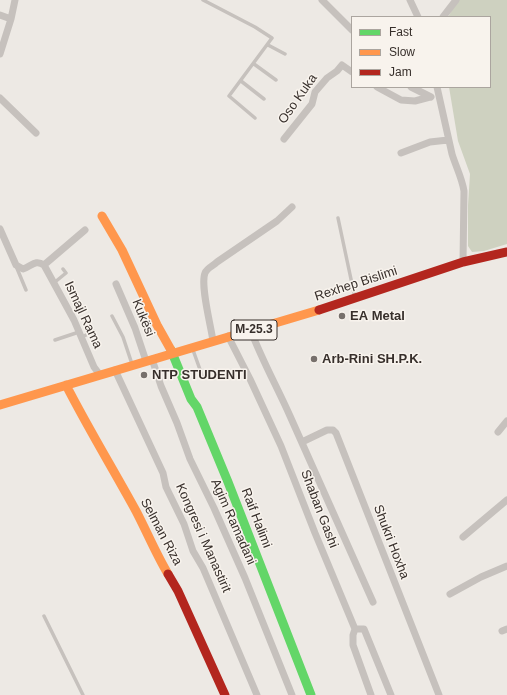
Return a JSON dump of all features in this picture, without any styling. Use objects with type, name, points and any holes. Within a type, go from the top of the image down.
[{"type":"street","points":[[0,54],[11,19],[15,0]]},
{"type":"street","points":[[322,0],[351,29]]},
{"type":"street","points":[[410,0],[418,16]]},
{"type":"street","points":[[444,16],[456,0]]},
{"type":"street","points":[[0,15],[11,19]]},
{"type":"street","name":"Oso Kuka","points":[[284,139],[312,104],[315,92],[327,78],[337,71],[342,65],[351,71]]},
{"type":"street","points":[[379,88],[401,100],[415,101],[430,97],[439,98]]},
{"type":"street","points":[[413,88],[430,97]]},
{"type":"street","points":[[437,88],[446,122],[448,140],[455,165],[463,181],[463,262]]},
{"type":"street","points":[[0,98],[36,133]]},
{"type":"street","points":[[401,153],[430,142],[448,140]]},
{"type":"street","points":[[213,341],[206,300],[205,274],[208,270],[277,221],[292,207]]},
{"type":"street","points":[[102,216],[122,250],[156,326],[173,353]]},
{"type":"street","points":[[0,229],[16,265],[23,268],[35,262],[40,262],[44,265],[85,230]]},
{"type":"street","name":"Rexhep Bislimi","points":[[0,406],[100,374],[228,336],[251,331],[355,299],[463,262],[507,252]]},
{"type":"street","name":"Ismajl Rama","points":[[44,265],[55,282],[74,320],[94,367],[100,374]]},
{"type":"street","name":"Kukësi","points":[[116,284],[149,360]]},
{"type":"street","points":[[251,331],[373,602]]},
{"type":"street","name":"Shaban Gashi","points":[[228,336],[278,439],[355,629],[352,636],[353,645],[371,695]]},
{"type":"street","name":"Raif Halimi","points":[[173,353],[191,399],[197,407],[228,482],[311,695]]},
{"type":"street","name":"Agim Ramadani","points":[[149,360],[177,423],[190,459],[230,543],[292,695]]},
{"type":"street","name":"Kongresi i Manastirit","points":[[115,370],[163,473],[166,488],[184,524],[193,551],[203,568],[257,695]]},
{"type":"street","name":"Selman Riza","points":[[66,385],[137,513],[160,561],[178,592],[215,675],[226,695]]},
{"type":"street","points":[[498,432],[507,421]]},
{"type":"street","name":"Shukri Hoxha","points":[[302,442],[327,430],[333,430],[336,433],[439,695]]},
{"type":"street","points":[[463,537],[507,500]]},
{"type":"street","points":[[450,594],[480,577],[507,566]]},
{"type":"street","points":[[355,629],[364,629],[391,695]]},
{"type":"lane","points":[[203,0],[255,27],[272,38],[229,96],[255,118]]},
{"type":"lane","points":[[268,45],[285,54]]},
{"type":"lane","points":[[254,64],[276,80]]},
{"type":"lane","points":[[241,81],[264,99]]},
{"type":"lane","points":[[338,218],[355,299]]},
{"type":"lane","points":[[16,265],[26,290]]},
{"type":"lane","points":[[55,282],[66,273],[63,269]]},
{"type":"lane","points":[[112,316],[123,338],[133,365]]},
{"type":"lane","points":[[55,340],[94,331]]},
{"type":"lane","points":[[192,347],[203,378]]},
{"type":"lane","points":[[44,616],[83,695]]},
{"type":"green space","points":[[458,0],[507,0],[507,244],[484,251],[472,252],[468,246],[470,174],[458,141],[449,88],[491,88],[491,16],[449,16]]},
{"type":"traffic: fast","points":[[171,350],[191,399],[197,407],[228,482],[311,695]]},
{"type":"traffic: slow","points":[[102,216],[122,250],[157,325],[171,350]]},
{"type":"traffic: slow","points":[[0,405],[319,310]]},
{"type":"traffic: slow","points":[[66,385],[136,511],[159,559],[168,574]]},
{"type":"traffic: jam","points":[[319,310],[463,262],[507,252]]},
{"type":"traffic: jam","points":[[168,574],[178,591],[225,695]]},
{"type":"place","name":"EA Metal","points":[[342,316]]},
{"type":"place","name":"Arb-Rini SH.P.K.","points":[[314,359]]},
{"type":"place","name":"NTP STUDENTI","points":[[144,375]]}]
